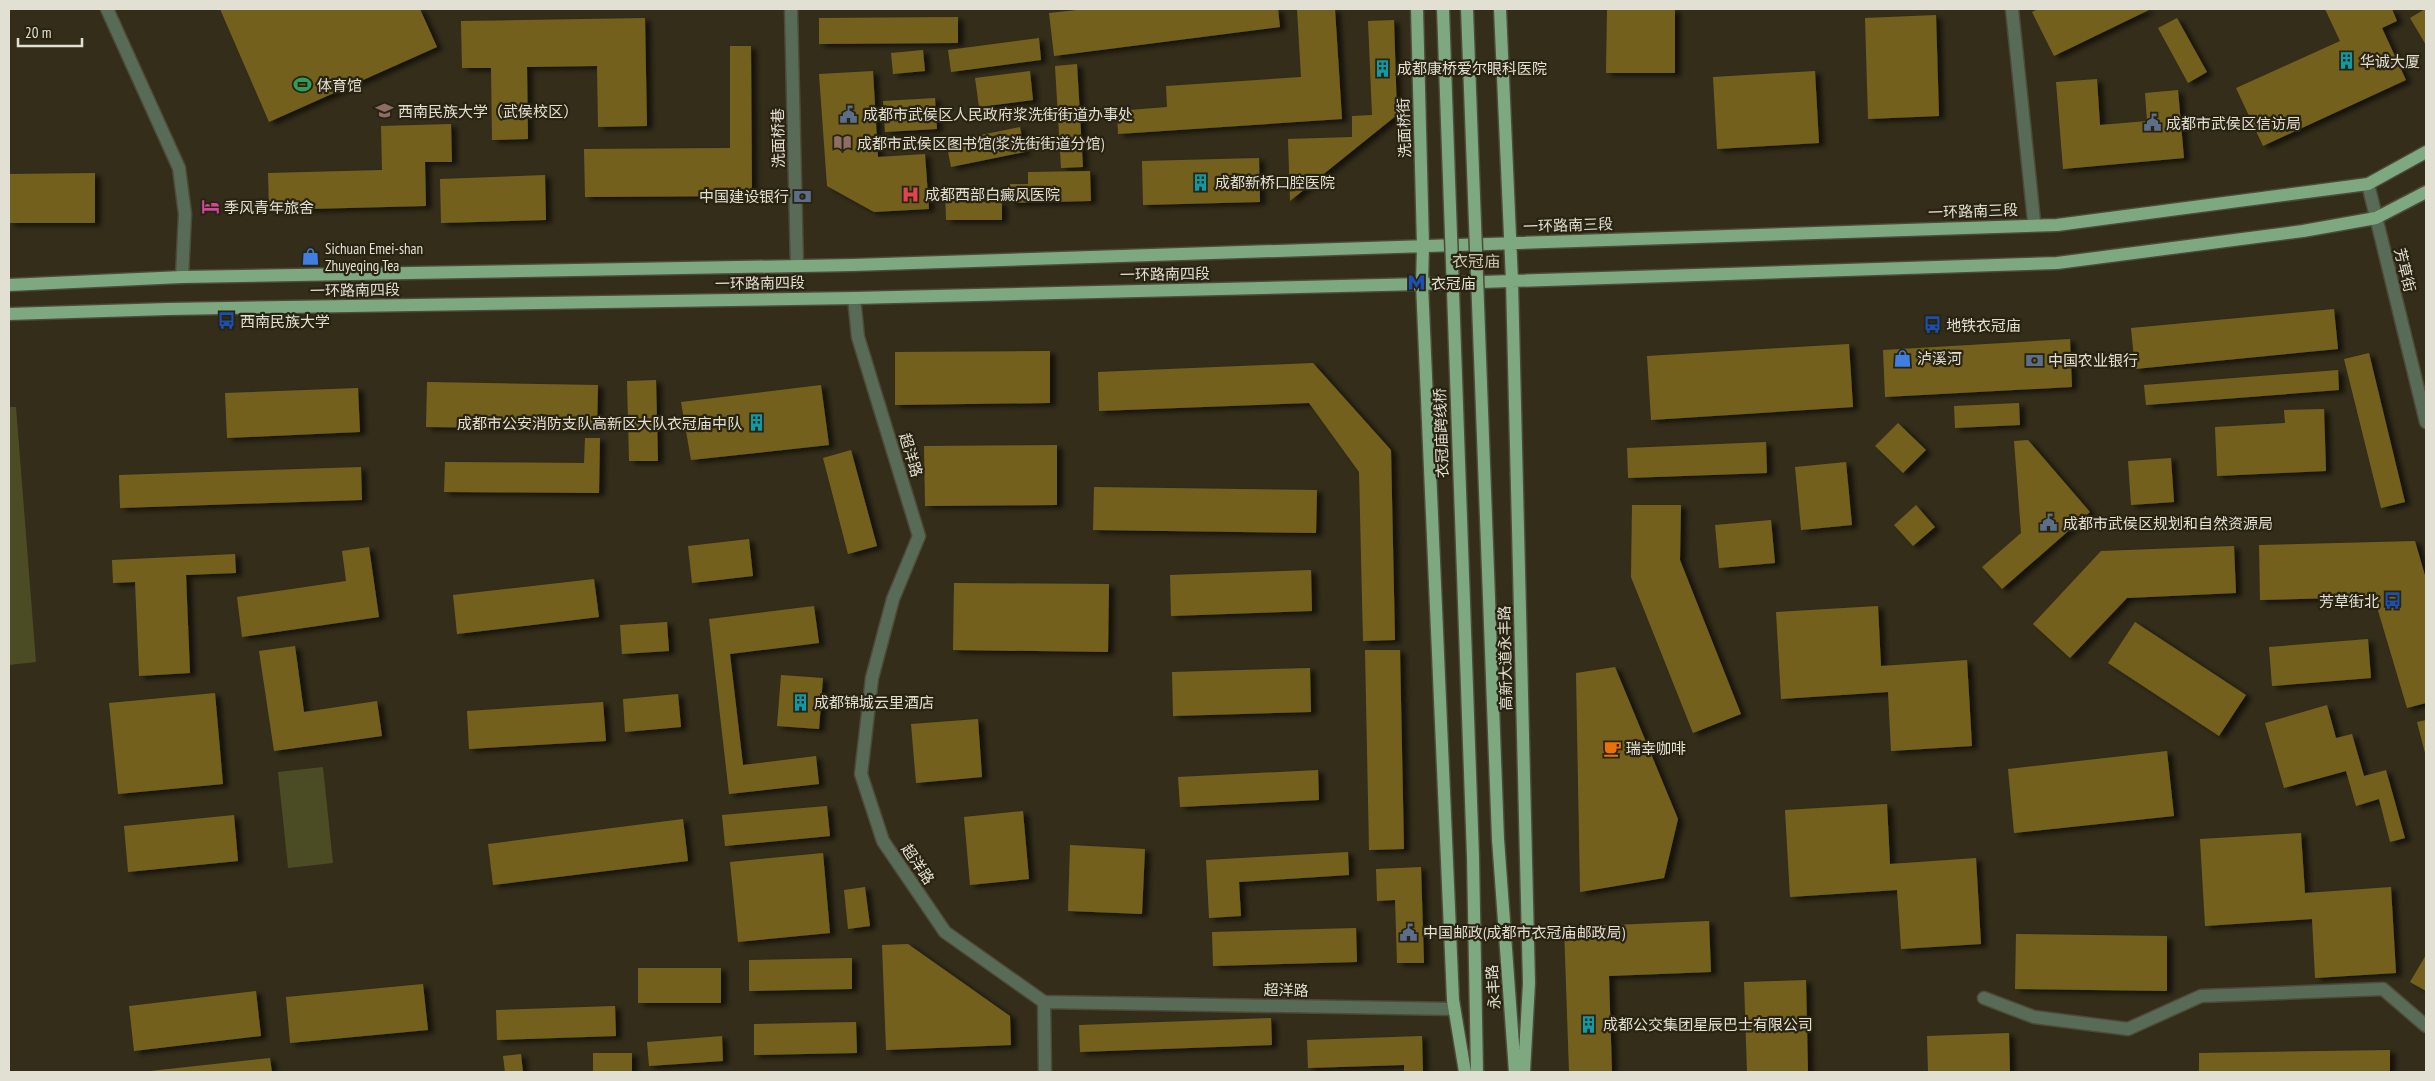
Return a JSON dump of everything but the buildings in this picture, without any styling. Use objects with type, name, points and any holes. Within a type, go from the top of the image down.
[{"type":"main road","name":"洗面桥街","points":[[1417,9],[1423,246]]},
{"type":"main road","name":"衣冠庙跨线桥","points":[[1443,9],[1473,857]]},
{"type":"main road","name":"永丰路","points":[[1467,9],[1498,839],[1515,1072]]},
{"type":"main road","points":[[1500,9],[1510,243]]},
{"type":"main road","name":"一环路南三段","points":[[1510,243],[2057,225],[2368,184],[2426,152]]},
{"type":"main road","points":[[1512,281],[2057,263],[2303,231],[2376,218],[2426,192]]},
{"type":"main road","name":"一环路南四段","points":[[9,285],[182,277],[796,266],[1510,243]]},
{"type":"main road","name":"高新大道永丰路","points":[[1510,243],[1529,983],[1524,1072]]},
{"type":"main road","points":[[1423,246],[1422,284],[1454,1009],[1465,1072]]},
{"type":"main road","name":"一环路南四段","points":[[9,314],[168,309],[854,298],[1512,281]]},
{"type":"main road","name":"永丰路","points":[[1473,857],[1477,1072]]},
{"type":"street","points":[[107,9],[179,168],[185,214],[182,277]]},
{"type":"street","name":"洗面桥巷","points":[[792,9],[796,266]]},
{"type":"street","points":[[2012,9],[2034,221]]},
{"type":"street","name":"芳草街","points":[[2368,184],[2426,422]]},
{"type":"street","name":"超洋路","points":[[854,298],[858,337],[919,536],[892,599],[872,678],[861,774],[883,841],[945,932],[1044,1002],[1454,1009]]},
{"type":"street","points":[[1984,998],[2034,1017],[2128,1029],[2201,996],[2383,989],[2426,1026]]},
{"type":"street","points":[[1044,1002],[1045,1072]]},
{"type":"shaded area","points":[[9,407],[16,407],[36,662],[9,665]]},
{"type":"shaded area","points":[[323,767],[333,863],[288,868],[278,772]]},
{"type":"place","name":"华诚大厦","points":[[2346,61]]},
{"type":"place","name":"成都康桥爱尔眼科医院","points":[[1383,68]]},
{"type":"place","name":"体育馆","points":[[303,85]]},
{"type":"place","name":"西南民族大学（武侯校区）","points":[[384,111]]},
{"type":"place","name":"成都市武侯区人民政府浆洗街街道办事处","points":[[849,114]]},
{"type":"place","name":"成都市武侯区信访局","points":[[2152,123]]},
{"type":"place","name":"成都市武侯区图书馆(浆洗街街道分馆)","points":[[843,143]]},
{"type":"place","name":"成都新桥口腔医院","points":[[1201,182]]},
{"type":"place","name":"成都西部白癜风医院","points":[[911,194]]},
{"type":"place","name":"中国建设银行","points":[[803,196]]},
{"type":"place","name":"季风青年旅舍","points":[[210,207]]},
{"type":"place","name":"Sichuan Emei-shan Zhuyeqing Tea","points":[[311,257]]},
{"type":"place","name":"衣冠庙","points":[[1417,283]]},
{"type":"place","name":"西南民族大学","points":[[226,321]]},
{"type":"place","name":"地铁衣冠庙","points":[[1932,325]]},
{"type":"place","name":"泸溪河","points":[[1903,358]]},
{"type":"place","name":"中国农业银行","points":[[2034,360]]},
{"type":"place","name":"成都市公安消防支队高新区大队衣冠庙中队","points":[[756,423]]},
{"type":"place","name":"成都市武侯区规划和自然资源局","points":[[2049,523]]},
{"type":"place","name":"芳草街北","points":[[2393,601]]},
{"type":"place","name":"成都锦城云里酒店","points":[[800,702]]},
{"type":"place","name":"瑞幸咖啡","points":[[1612,748]]},
{"type":"place","name":"中国邮政(成都市衣冠庙邮政局)","points":[[1409,932]]},
{"type":"place","name":"成都公交集团星辰巴士有限公司","points":[[1589,1024]]},
{"type":"district","name":"衣冠庙","points":[[1476,261]]}]
